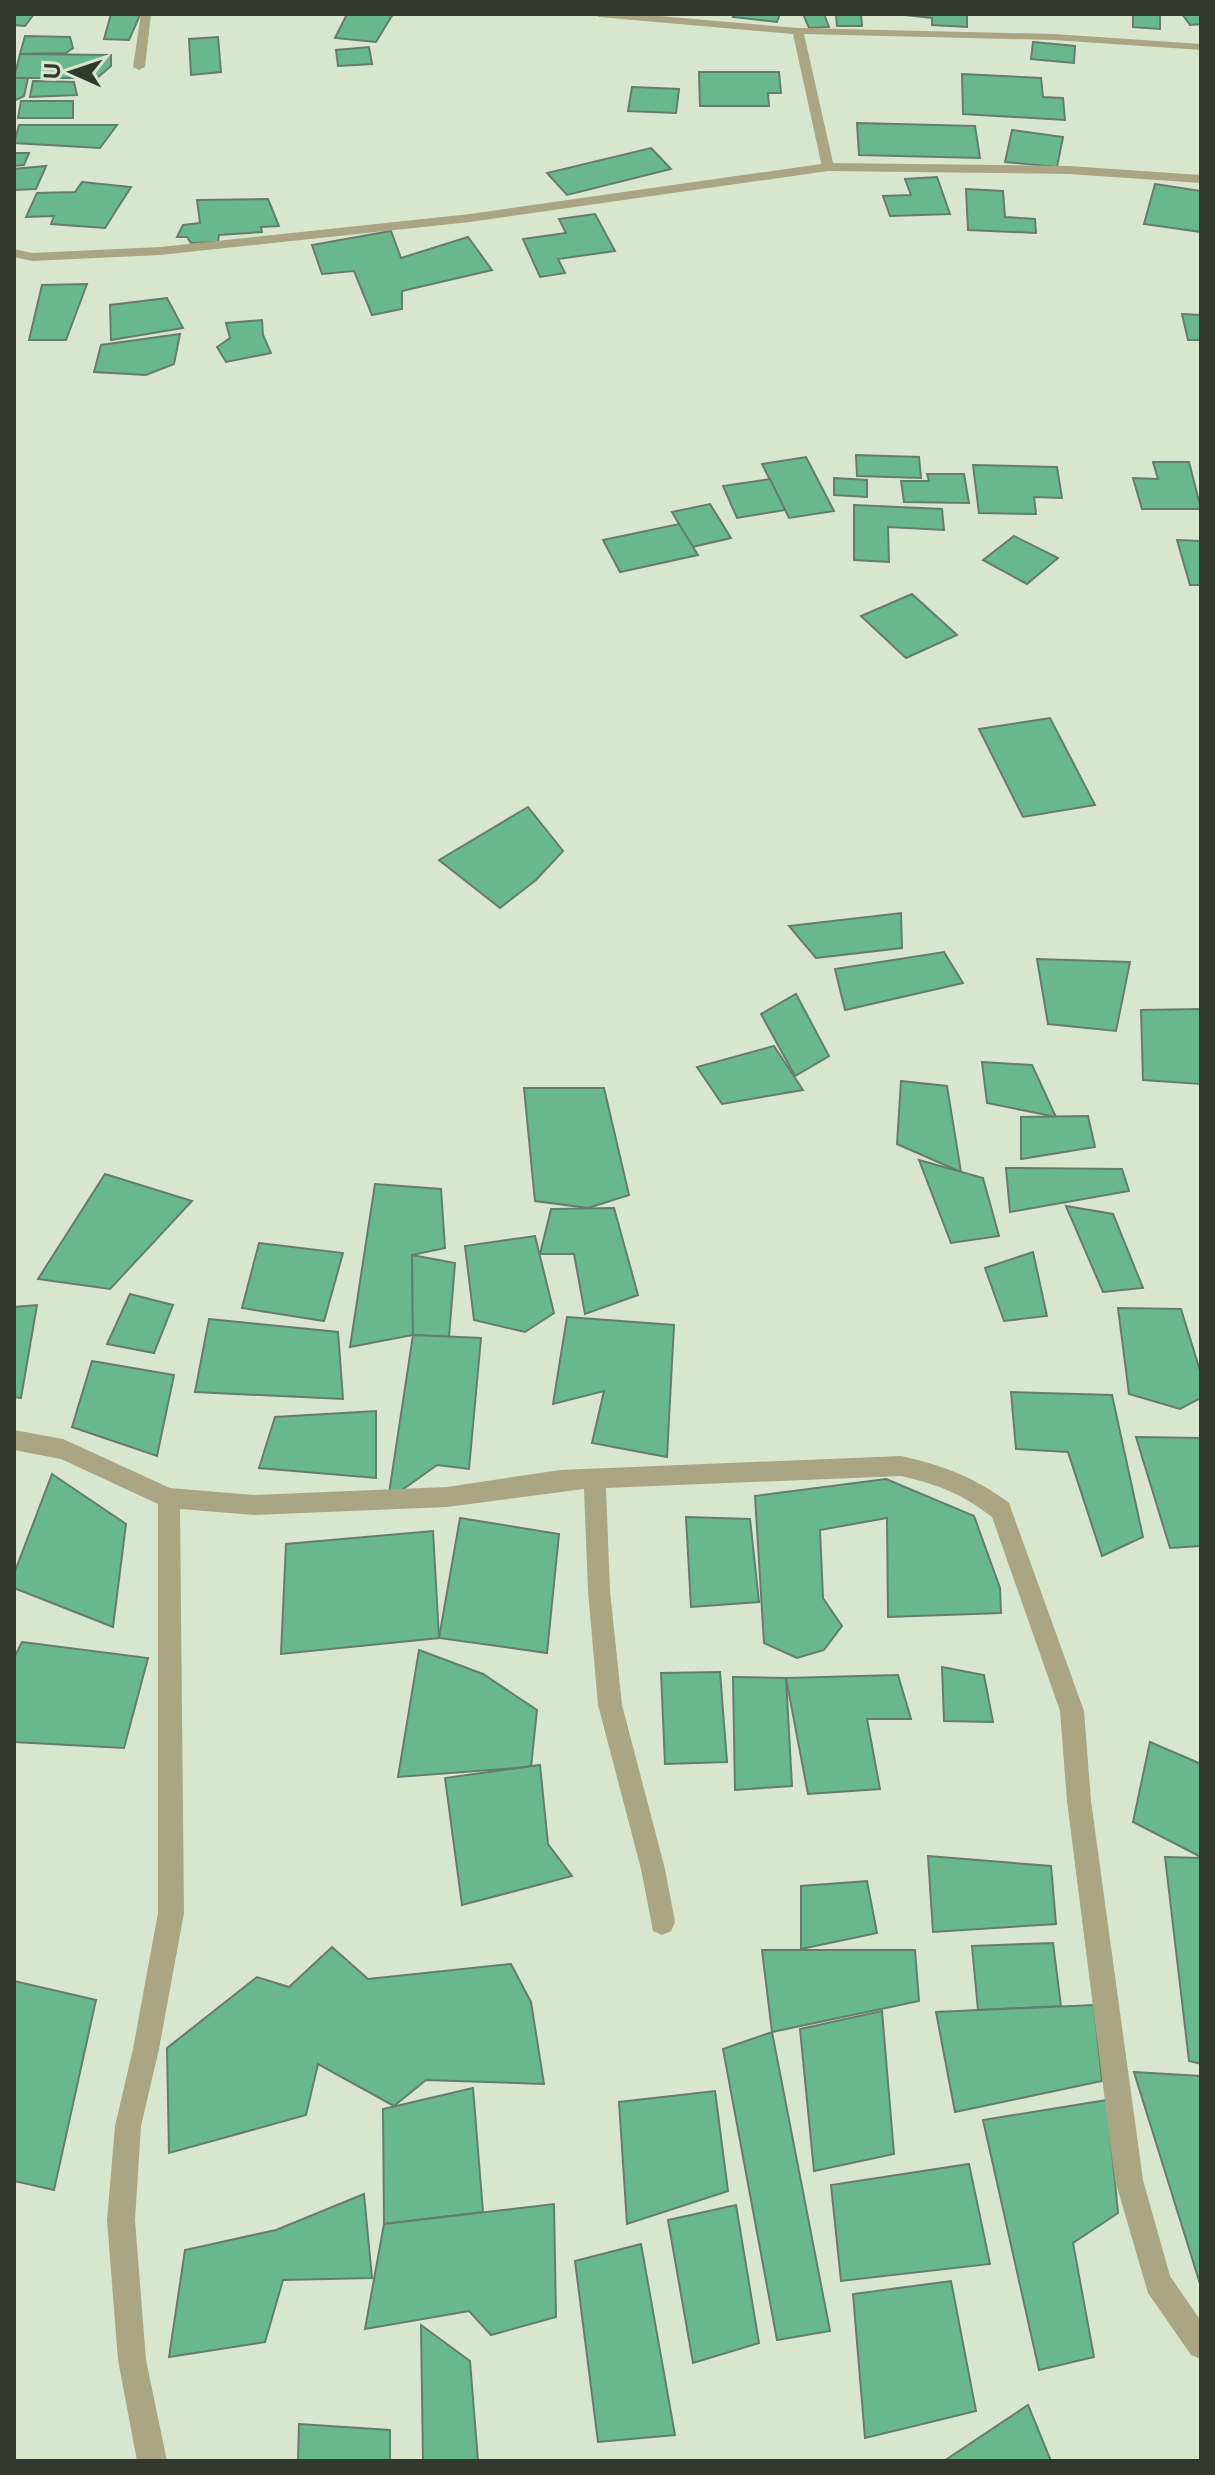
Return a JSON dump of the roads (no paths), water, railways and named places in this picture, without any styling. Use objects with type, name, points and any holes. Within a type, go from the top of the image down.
[{"type":"street","points":[[139,67],[146,14]]},
{"type":"street","points":[[599,14],[655,16],[798,31],[1054,37],[1201,47]]},
{"type":"street","points":[[798,31],[828,167]]},
{"type":"street","points":[[14,253],[32,257],[88,256],[238,243],[470,218],[828,167],[1069,170],[1201,179]]},
{"type":"street","points":[[14,1440],[63,1449],[169,1498],[254,1505],[433,1498],[560,1480],[901,1466],[962,1484],[1001,1510],[1072,1711],[1079,1801],[1129,2180],[1158,2283],[1201,2345]]},
{"type":"street","points":[[595,1478],[599,1591],[610,1705],[653,1869],[662,1922]]},
{"type":"street","points":[[152,2461],[132,2360],[121,2220],[128,2126],[146,2049],[171,1913],[169,1498]]}]
